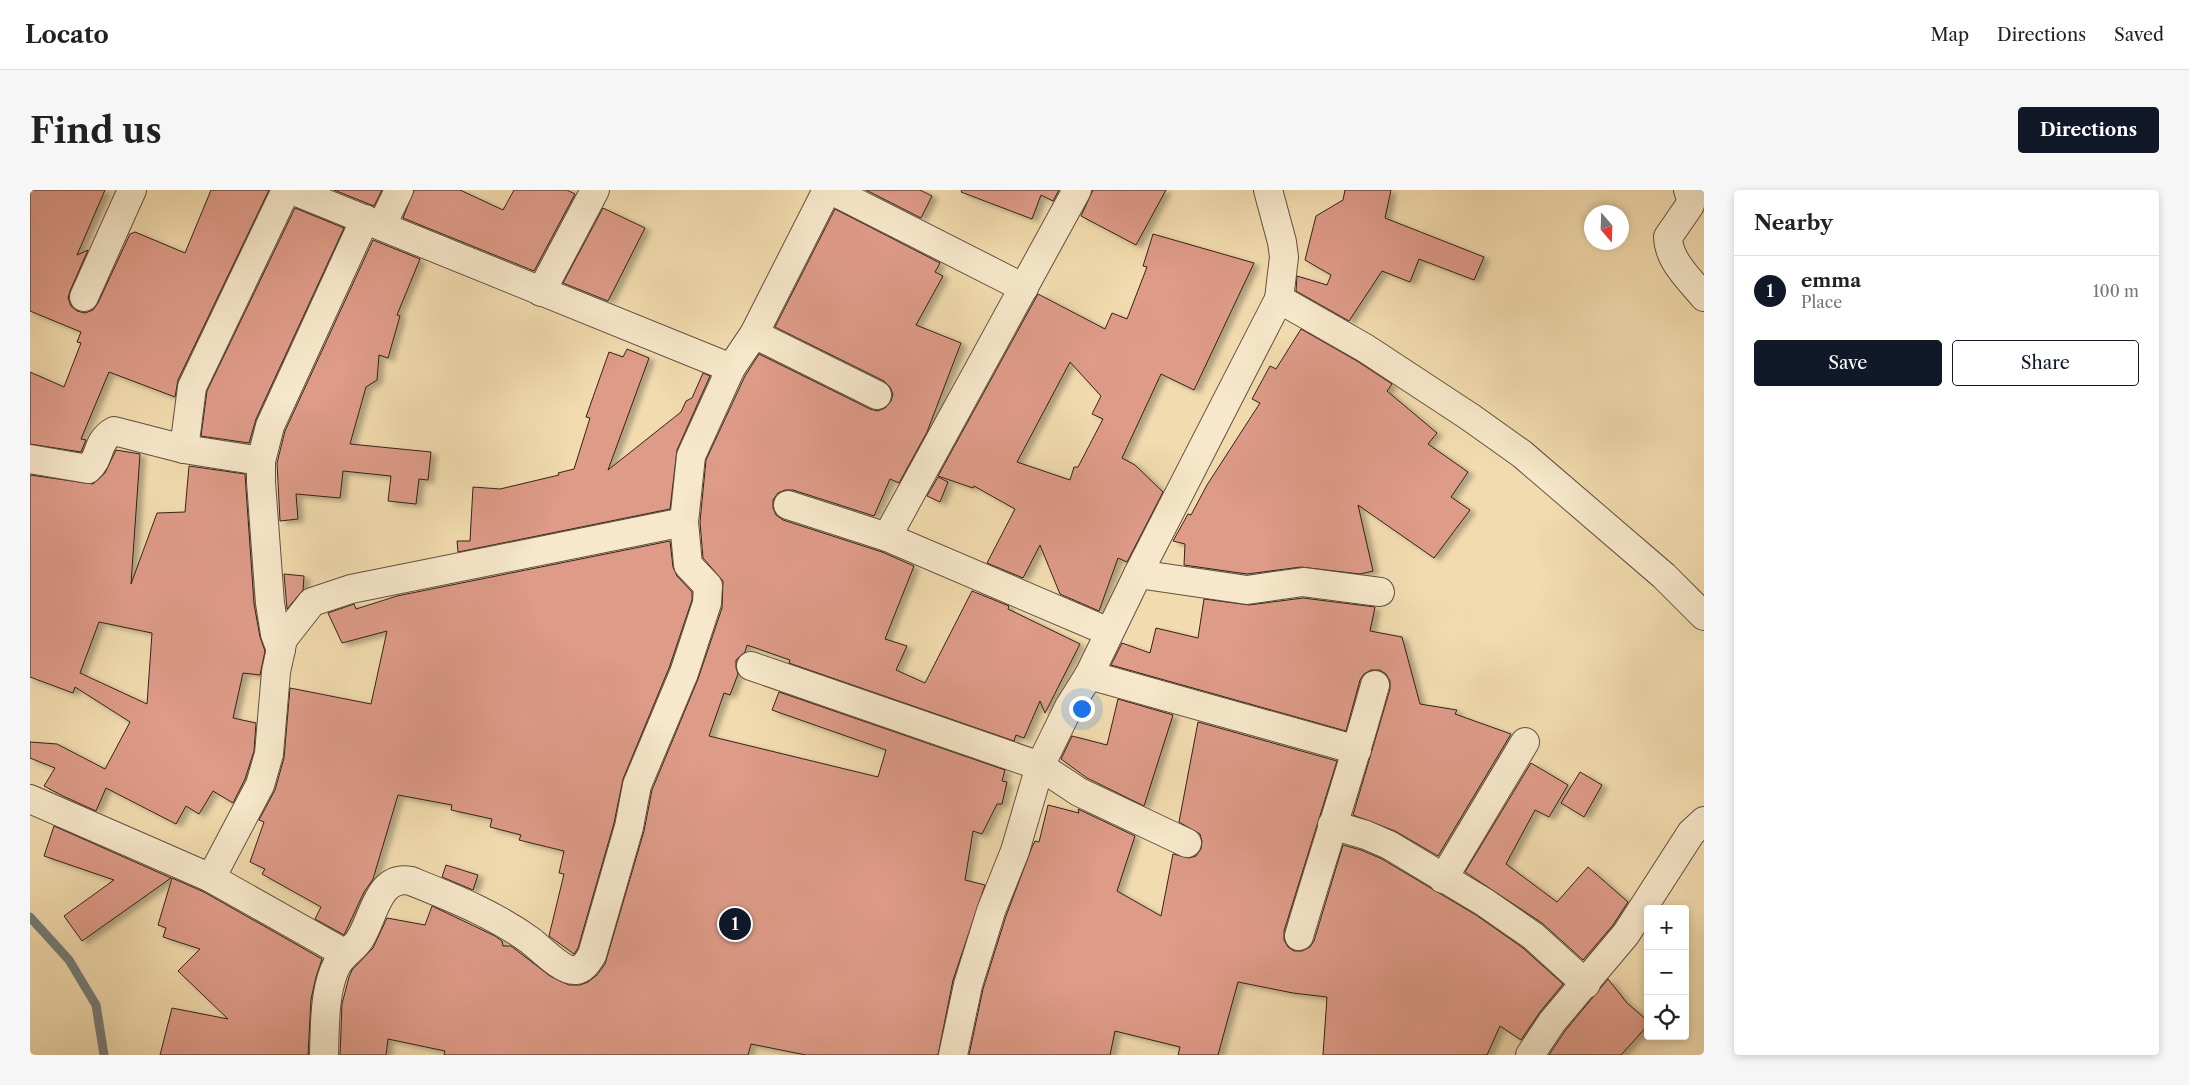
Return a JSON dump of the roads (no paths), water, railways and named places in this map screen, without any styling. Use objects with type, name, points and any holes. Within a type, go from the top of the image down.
[{"type":"street","points":[[84,297],[132,190]]},
{"type":"street","points":[[184,449],[192,387],[286,190]]},
{"type":"street","points":[[292,190],[731,368]]},
{"type":"street","points":[[281,650],[275,634],[270,604],[261,461],[270,426],[373,222],[399,190]]},
{"type":"street","points":[[541,292],[596,190]]},
{"type":"street","points":[[324,1055],[328,992],[334,970],[344,953],[360,940],[382,892],[391,882],[402,879],[480,909],[511,926],[564,968],[575,970],[584,967],[592,955],[629,827],[637,785],[684,673],[706,603],[708,586],[688,564],[684,522],[691,456],[731,368],[754,334],[828,190]]},
{"type":"street","points":[[831,190],[1024,288]]},
{"type":"street","points":[[887,537],[1077,190]]},
{"type":"street","points":[[954,1055],[968,985],[992,911],[1015,852],[1040,766],[1070,707],[1089,675],[1138,574],[1279,299],[1284,257],[1282,242],[1268,190]]},
{"type":"street","points":[[1688,190],[1691,202],[1668,237],[1668,242],[1676,262],[1704,297]]},
{"type":"street","points":[[1279,299],[1365,348],[1470,417],[1522,454],[1664,576],[1704,616]]},
{"type":"street","points":[[754,334],[877,395]]},
{"type":"street","points":[[30,458],[88,469],[93,464],[105,436],[114,431],[184,449],[261,461]]},
{"type":"street","points":[[788,505],[887,537],[1109,632]]},
{"type":"street","points":[[211,878],[260,786],[269,754],[276,672],[283,639],[312,602],[351,589],[684,522]]},
{"type":"street","points":[[1138,574],[1247,590],[1303,582],[1380,592]]},
{"type":"street","points":[[751,666],[1040,766],[1079,792],[1187,843]]},
{"type":"street","points":[[1089,675],[1357,750]]},
{"type":"street","points":[[1299,936],[1357,750],[1375,685]]},
{"type":"street","points":[[1443,878],[1525,742]]},
{"type":"street","points":[[30,800],[211,878],[344,953]]},
{"type":"street","points":[[1332,826],[1374,838],[1484,902],[1533,936],[1586,984]]},
{"type":"street","points":[[1530,1055],[1552,1022],[1586,984],[1626,934],[1700,836]]},
{"type":"waterway","points":[[30,917],[69,960],[96,1005],[104,1055]]},
{"type":"place","name":"emma","points":[[735,924]]}]
